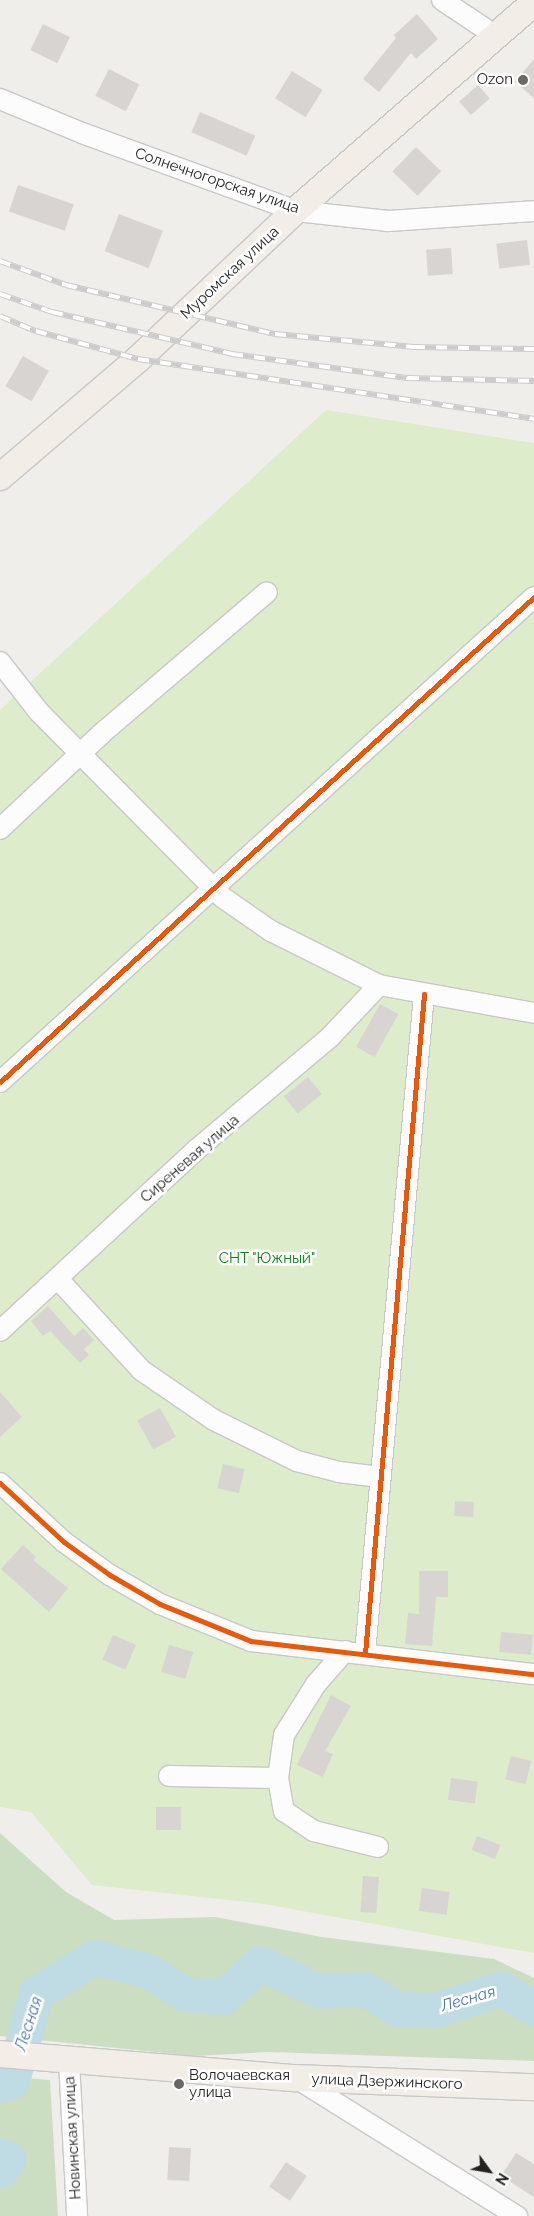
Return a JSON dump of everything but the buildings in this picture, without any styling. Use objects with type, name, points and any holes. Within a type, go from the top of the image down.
[{"type":"main road","name":"Муромская улица","points":[[0,477],[138,359],[296,211],[534,3]]},
{"type":"main road","name":"улица Дзержинского","points":[[0,2054],[295,2078],[534,2087]]},
{"type":"street","points":[[442,0],[496,36]]},
{"type":"street","name":"Солнечногорская улица","points":[[0,99],[82,133],[296,211],[388,221],[534,211]]},
{"type":"street","points":[[0,828],[79,754],[267,592]]},
{"type":"street","points":[[0,1082],[534,597]]},
{"type":"street","points":[[0,662],[79,754],[214,889],[271,931],[379,985],[534,1013]]},
{"type":"street","name":"Сиреневая улица","points":[[0,1331],[196,1150],[330,1037],[379,985]]},
{"type":"street","points":[[365,1653],[424,994]]},
{"type":"street","points":[[58,1279],[141,1370],[214,1420],[297,1461],[339,1472],[380,1477]]},
{"type":"street","points":[[0,1483],[64,1542],[160,1604],[250,1641],[534,1674]]},
{"type":"street","points":[[345,1651],[316,1684],[284,1735],[278,1778],[284,1812],[314,1831],[378,1847]]},
{"type":"street","points":[[168,1776],[278,1778]]},
{"type":"street","name":"Новинская улица","points":[[69,2061],[77,2216]]},
{"type":"street","points":[[295,2078],[517,2216]]},
{"type":"green space","name":"СНТ \"Южный\"","points":[[326,410],[534,443],[534,1953],[264,1904],[92,1885],[31,1812],[0,1807],[0,710]]},
{"type":"green space","points":[[0,1833],[66,1892],[114,1920],[215,1917],[322,1937],[494,1959],[534,1978],[534,2061],[269,2052],[194,2056],[0,2036]]},
{"type":"green space","points":[[0,2076],[50,2080],[58,2216],[0,2216]]},
{"type":"waterway","name":"Лесная","points":[[0,2086],[12,2081],[36,1993],[95,1957],[148,1971],[185,1994],[223,1997],[260,1963],[319,1991],[364,1989],[397,2009],[436,2010],[501,1988],[534,2009]]},
{"type":"waterway","name":"Лесная","points":[[0,2155],[8,2159],[0,2170]]},
{"type":"railway","points":[[0,261],[66,285],[275,334],[414,347],[534,349]]},
{"type":"railway","points":[[0,294],[52,312],[232,354],[408,378],[534,381]]},
{"type":"railway","points":[[0,316],[36,331],[138,359],[534,419]]},
{"type":"cycle path","points":[[0,1082],[534,597]]},
{"type":"cycle path","points":[[365,1653],[424,994]]},
{"type":"cycle path","points":[[0,1483],[64,1542],[110,1575],[160,1604],[251,1641],[534,1674]]},
{"type":"place","name":"Ozon","points":[[523,80]]},
{"type":"place","name":"Волочаевская улица","points":[[179,2084]]}]
